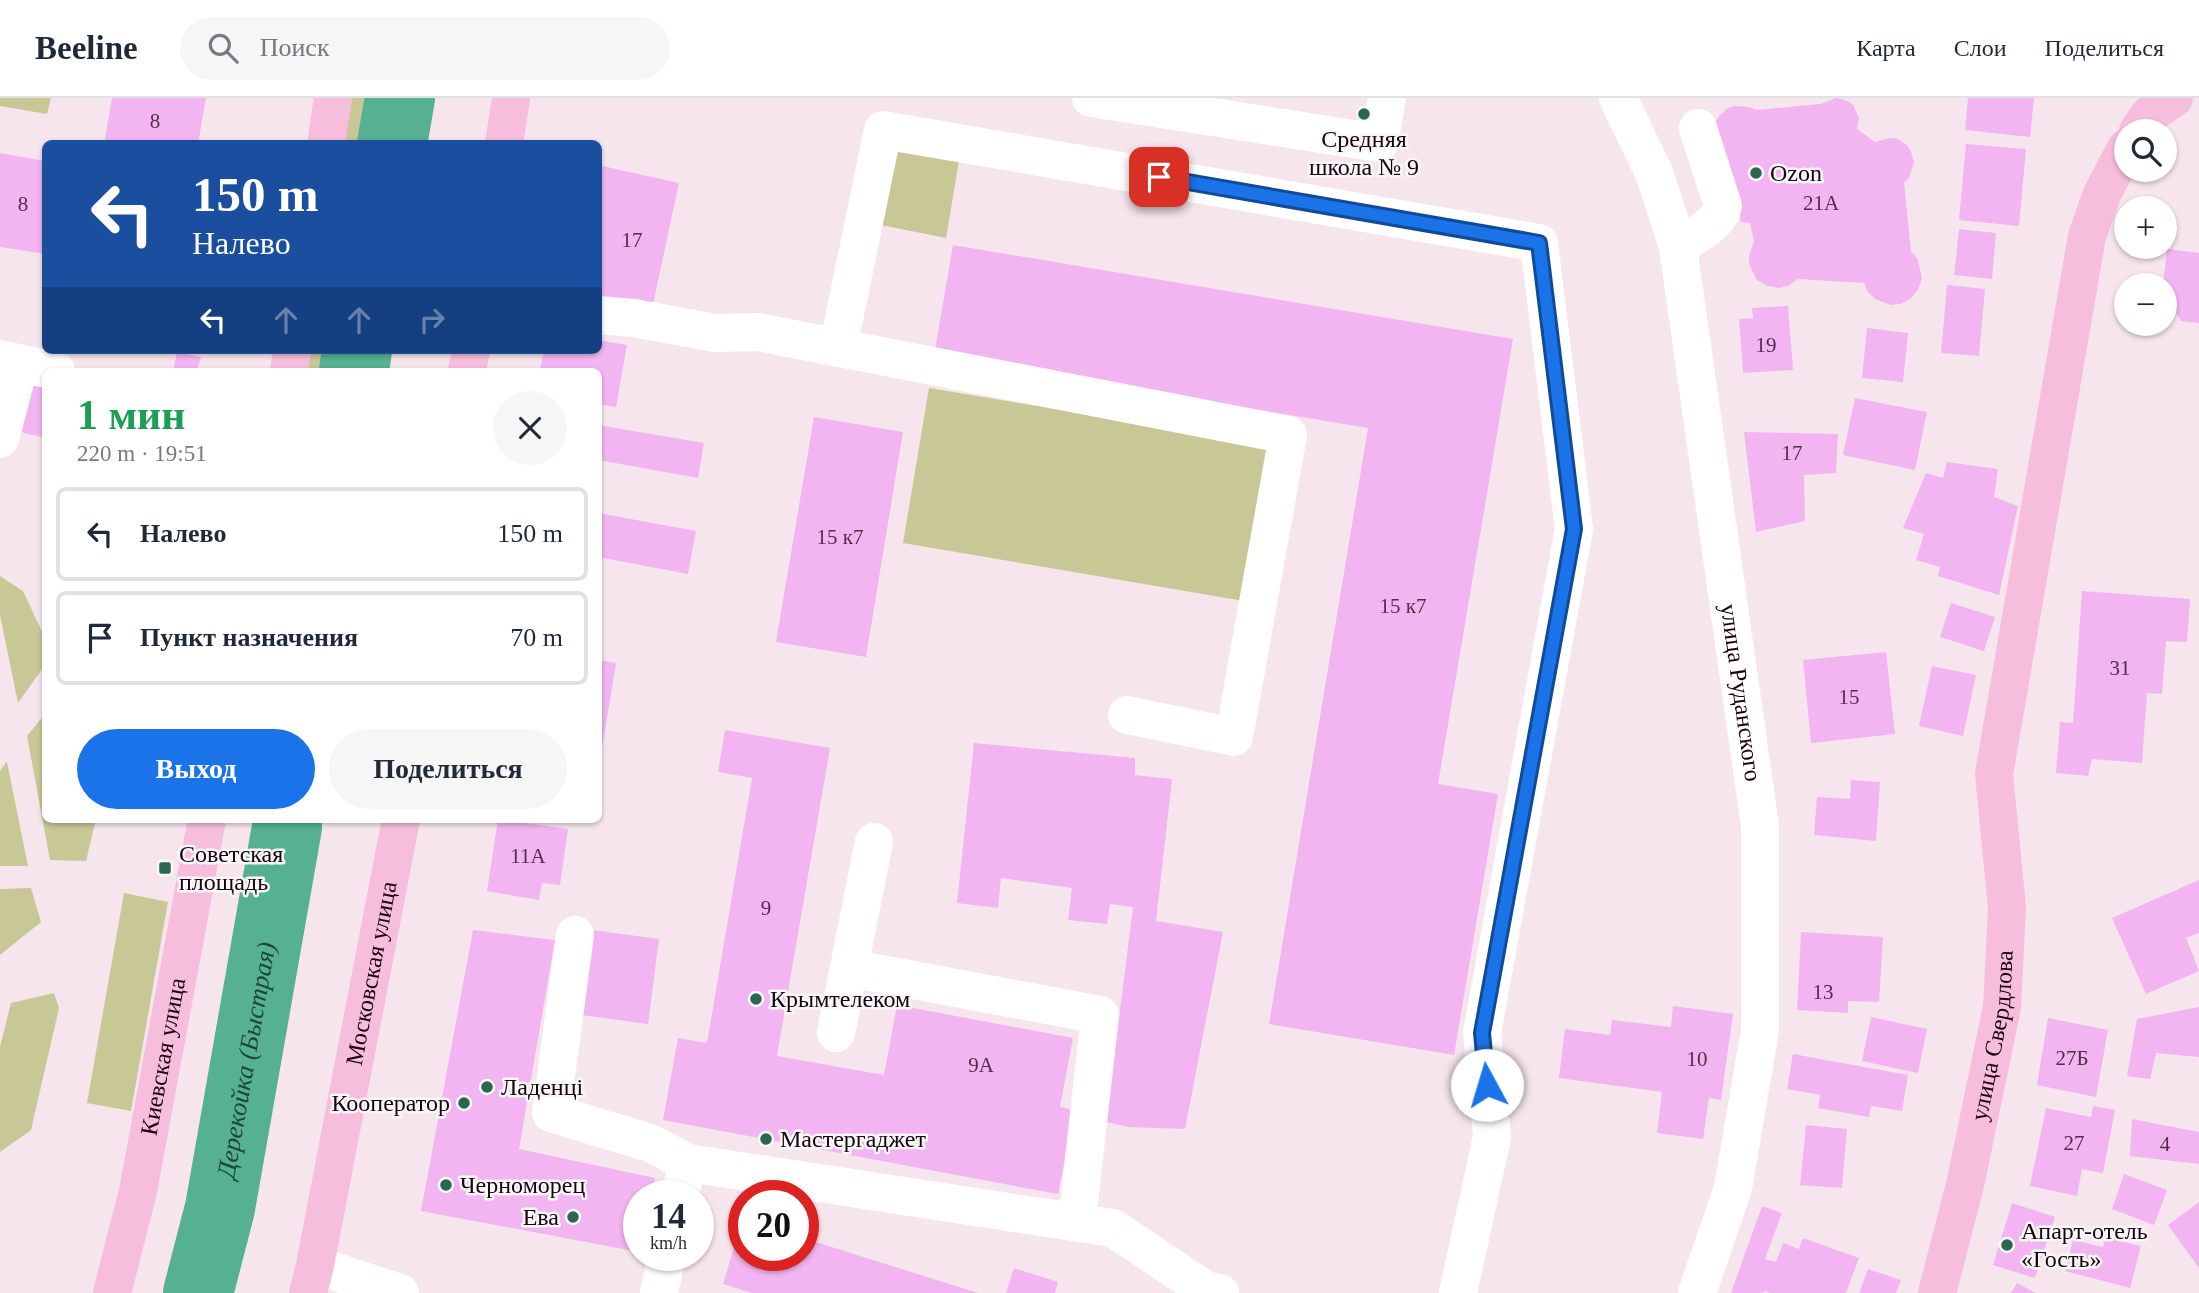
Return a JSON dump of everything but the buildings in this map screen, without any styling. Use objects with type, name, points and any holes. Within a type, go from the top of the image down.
[{"type":"main road","points":[[327,140],[333,98]]},
{"type":"main road","points":[[505,140],[511,98]]},
{"type":"main road","points":[[2146,119],[2174,98]]},
{"type":"main road","name":"улица Свердлова","points":[[1937,1293],[1965,1185],[2002,1007],[2007,908],[1994,774],[2087,236],[2102,194],[2114,171]]},
{"type":"main road","name":"Киевская улица","points":[[112,1293],[138,1191],[206,823]]},
{"type":"main road","name":"Московская улица","points":[[312,1279],[400,823]]},
{"type":"street","points":[[1091,98],[1378,143],[1387,98]]},
{"type":"street","name":"улица Руданского","points":[[1618,98],[1655,175],[1678,247],[1760,826],[1760,1030],[1733,1188],[1697,1293]]},
{"type":"street","points":[[1678,247],[1717,219],[1722,212],[1723,206],[1698,128]]},
{"type":"street","points":[[838,348],[883,130],[1539,243],[1574,529],[1482,1033],[1492,1137],[1458,1293]]},
{"type":"street","points":[[602,315],[634,318],[715,333],[758,332],[1288,435],[1234,737],[1127,715]]},
{"type":"street","points":[[0,439],[10,361],[42,368]]},
{"type":"street","points":[[836,1034],[874,842]]},
{"type":"street","points":[[575,935],[551,1113],[650,1143],[684,1179],[1113,1227],[1207,1291],[1220,1293]]},
{"type":"street","points":[[849,968],[1100,1016],[1077,1221]]},
{"type":"street","points":[[659,1293],[664,1271]]},
{"type":"street","points":[[312,1279],[400,1293]]},
{"type":"shaded area","points":[[0,98],[51,98],[47,114],[0,106]]},
{"type":"shaded area","points":[[344,98],[376,98],[369,140],[336,140]]},
{"type":"shaded area","points":[[897,139],[961,149],[946,238],[881,225]]},
{"type":"shaded area","points":[[296,354],[331,354],[329,368],[294,368]]},
{"type":"shaded area","points":[[929,388],[1271,445],[1244,601],[903,543]]},
{"type":"shaded area","points":[[0,576],[23,591],[42,632],[42,669],[18,703],[0,615]]},
{"type":"shaded area","points":[[42,718],[42,817],[27,736]]},
{"type":"shaded area","points":[[7,761],[28,866],[0,866],[0,771]]},
{"type":"shaded area","points":[[43,823],[95,823],[86,861],[50,860]]},
{"type":"shaded area","points":[[31,888],[41,922],[0,955],[0,889]]},
{"type":"shaded area","points":[[124,893],[168,902],[131,1111],[87,1103]]},
{"type":"shaded area","points":[[54,993],[59,1008],[31,1130],[0,1152],[0,1047],[11,1003]]},
{"type":"waterway","name":"Дерекойка (Быстрая)","points":[[393,140],[400,98]]},
{"type":"waterway","name":"Дерекойка (Быстрая)","points":[[354,368],[356,354]]},
{"type":"waterway","name":"Дерекойка (Быстрая)","points":[[198,1293],[220,1208],[287,827]]},
{"type":"place","name":"Средняя школа № 9","points":[[1364,114]]},
{"type":"place","name":"Ozon","points":[[1756,173]]},
{"type":"place","name":"Советская площадь","points":[[165,868]]},
{"type":"place","name":"Крымтелеком","points":[[756,999]]},
{"type":"place","name":"Ладенці","points":[[487,1087]]},
{"type":"place","name":"Кооператор","points":[[464,1103]]},
{"type":"place","name":"Мастергаджет","points":[[766,1139]]},
{"type":"place","name":"Черноморец","points":[[446,1185]]},
{"type":"place","name":"Ева","points":[[573,1217]]},
{"type":"place","name":"Апарт-отель «Гость»","points":[[2007,1245]]},
{"type":"route","points":[[1159,177],[1539,243],[1574,529],[1482,1033],[1487,1085]]}]
